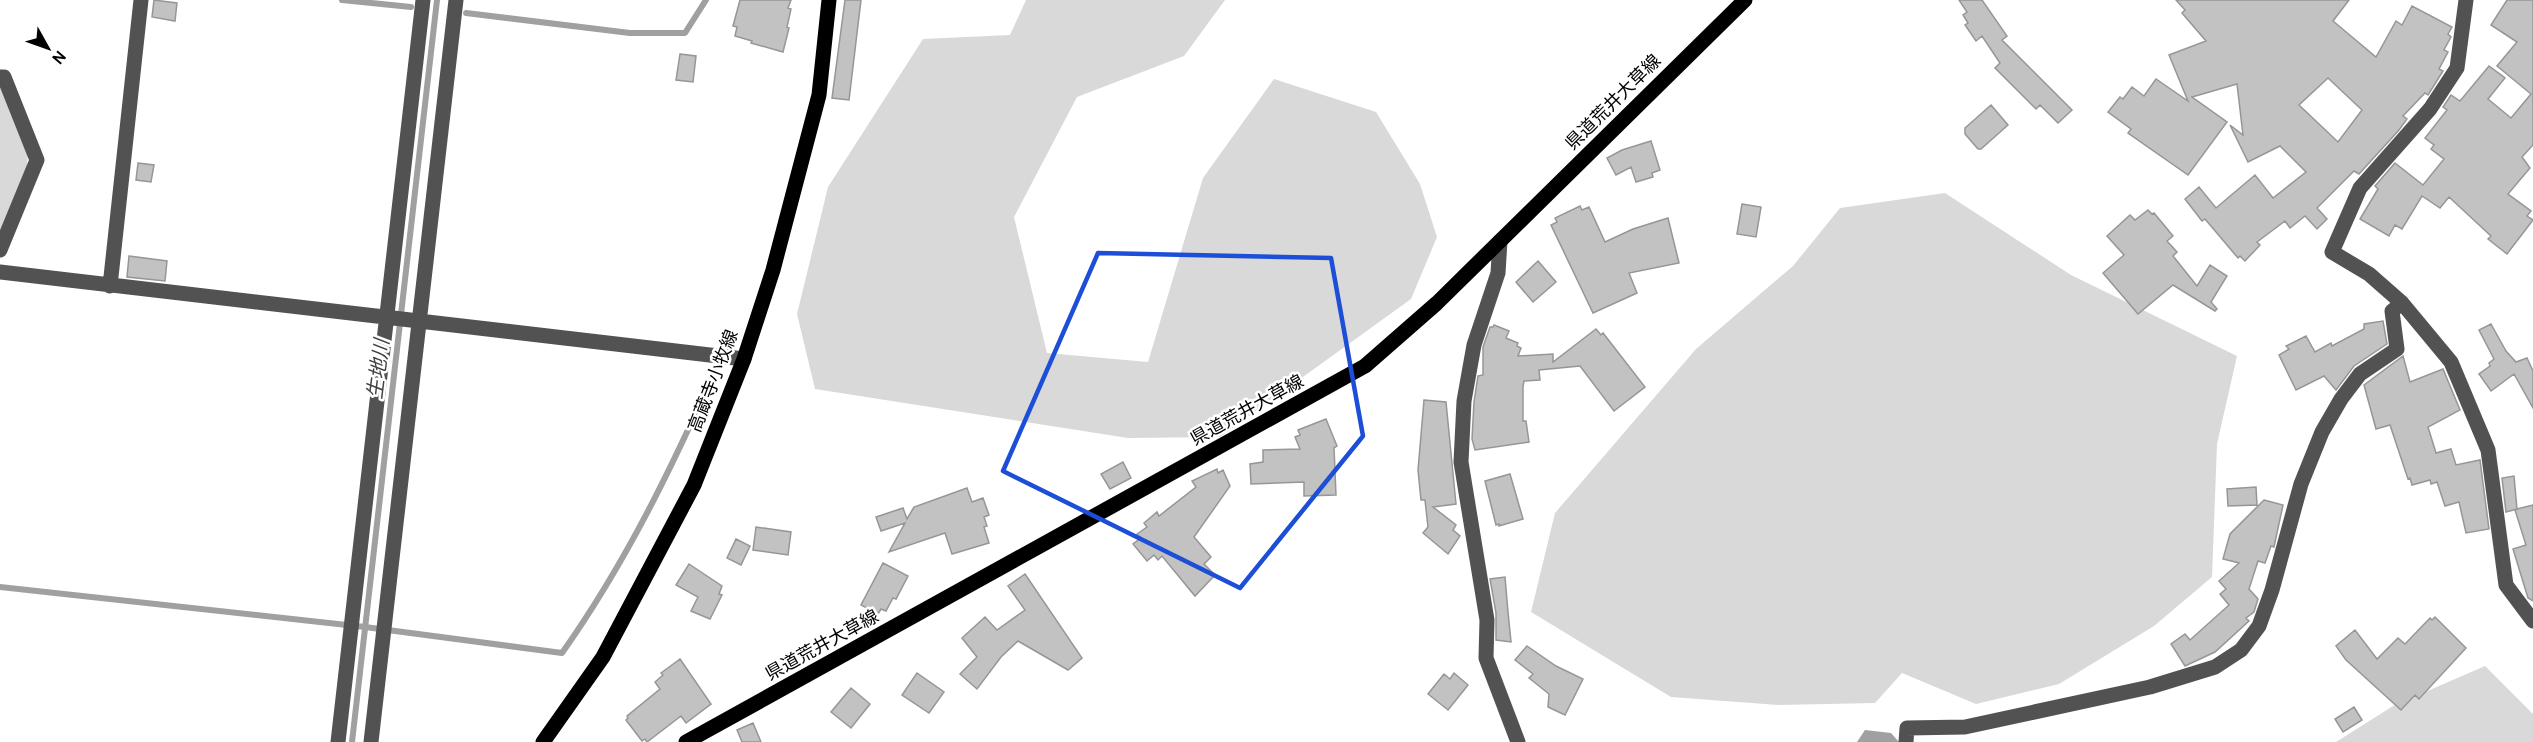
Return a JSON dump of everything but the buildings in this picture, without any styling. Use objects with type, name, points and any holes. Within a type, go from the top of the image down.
[{"type":"main road","name":"高蔵寺小牧線","points":[[543,742],[603,657],[694,485],[744,359],[773,270],[819,95],[829,0]]},
{"type":"main road","name":"県道荒井大草線","points":[[686,742],[1365,366],[1437,303],[1745,0]]},
{"type":"street","points":[[110,286],[141,0]]},
{"type":"street","points":[[338,742],[423,0]]},
{"type":"street","points":[[371,742],[456,0]]},
{"type":"street","points":[[2466,0],[2457,68],[2430,109],[2360,188],[2332,252],[2369,274],[2402,303],[2451,362],[2488,450],[2506,585],[2533,621]]},
{"type":"street","points":[[0,77],[4,77],[37,160],[0,250]]},
{"type":"street","points":[[1500,241],[1498,273],[1474,345],[1464,401],[1461,462],[1487,620],[1486,658],[1518,742]]},
{"type":"street","points":[[0,272],[744,359]]},
{"type":"street","points":[[1906,742],[1907,728],[1965,727],[2150,687],[2215,668],[2241,650],[2259,626],[2272,590],[2301,484],[2322,432],[2341,399],[2360,374],[2397,349],[2391,311],[2402,303]]},
{"type":"highlighted area","points":[[1098,253],[1331,258],[1363,436],[1240,588],[1003,471]]},
{"type":"shaded area","points":[[1026,0],[1225,0],[1184,56],[1077,97],[1014,217],[1047,353],[1148,362],[1203,178],[1274,79],[1376,112],[1420,184],[1437,237],[1411,299],[1220,437],[1128,438],[815,389],[797,314],[828,187],[923,39],[1010,35]]},
{"type":"shaded area","points":[[0,86],[28,151],[27,166],[0,233]]},
{"type":"shaded area","points":[[1945,193],[2071,275],[2237,356],[2217,444],[2212,577],[2154,626],[2059,684],[1976,704],[1902,673],[1875,703],[1778,705],[1671,697],[1531,612],[1555,513],[1696,349],[1793,266],[1840,208]]},
{"type":"shaded area","points":[[2485,666],[2533,714],[2533,742],[2336,742],[2393,706]]},
{"type":"shaded area","points":[[1865,730],[1891,733],[1899,742],[1857,742]]},
{"type":"waterway","points":[[342,0],[411,7]]},
{"type":"waterway","name":"生地川","points":[[352,742],[437,0]]},
{"type":"waterway","points":[[466,13],[630,33],[685,33],[706,0]]},
{"type":"waterway","points":[[0,587],[365,627],[562,653],[606,585],[646,515],[716,368]]}]
